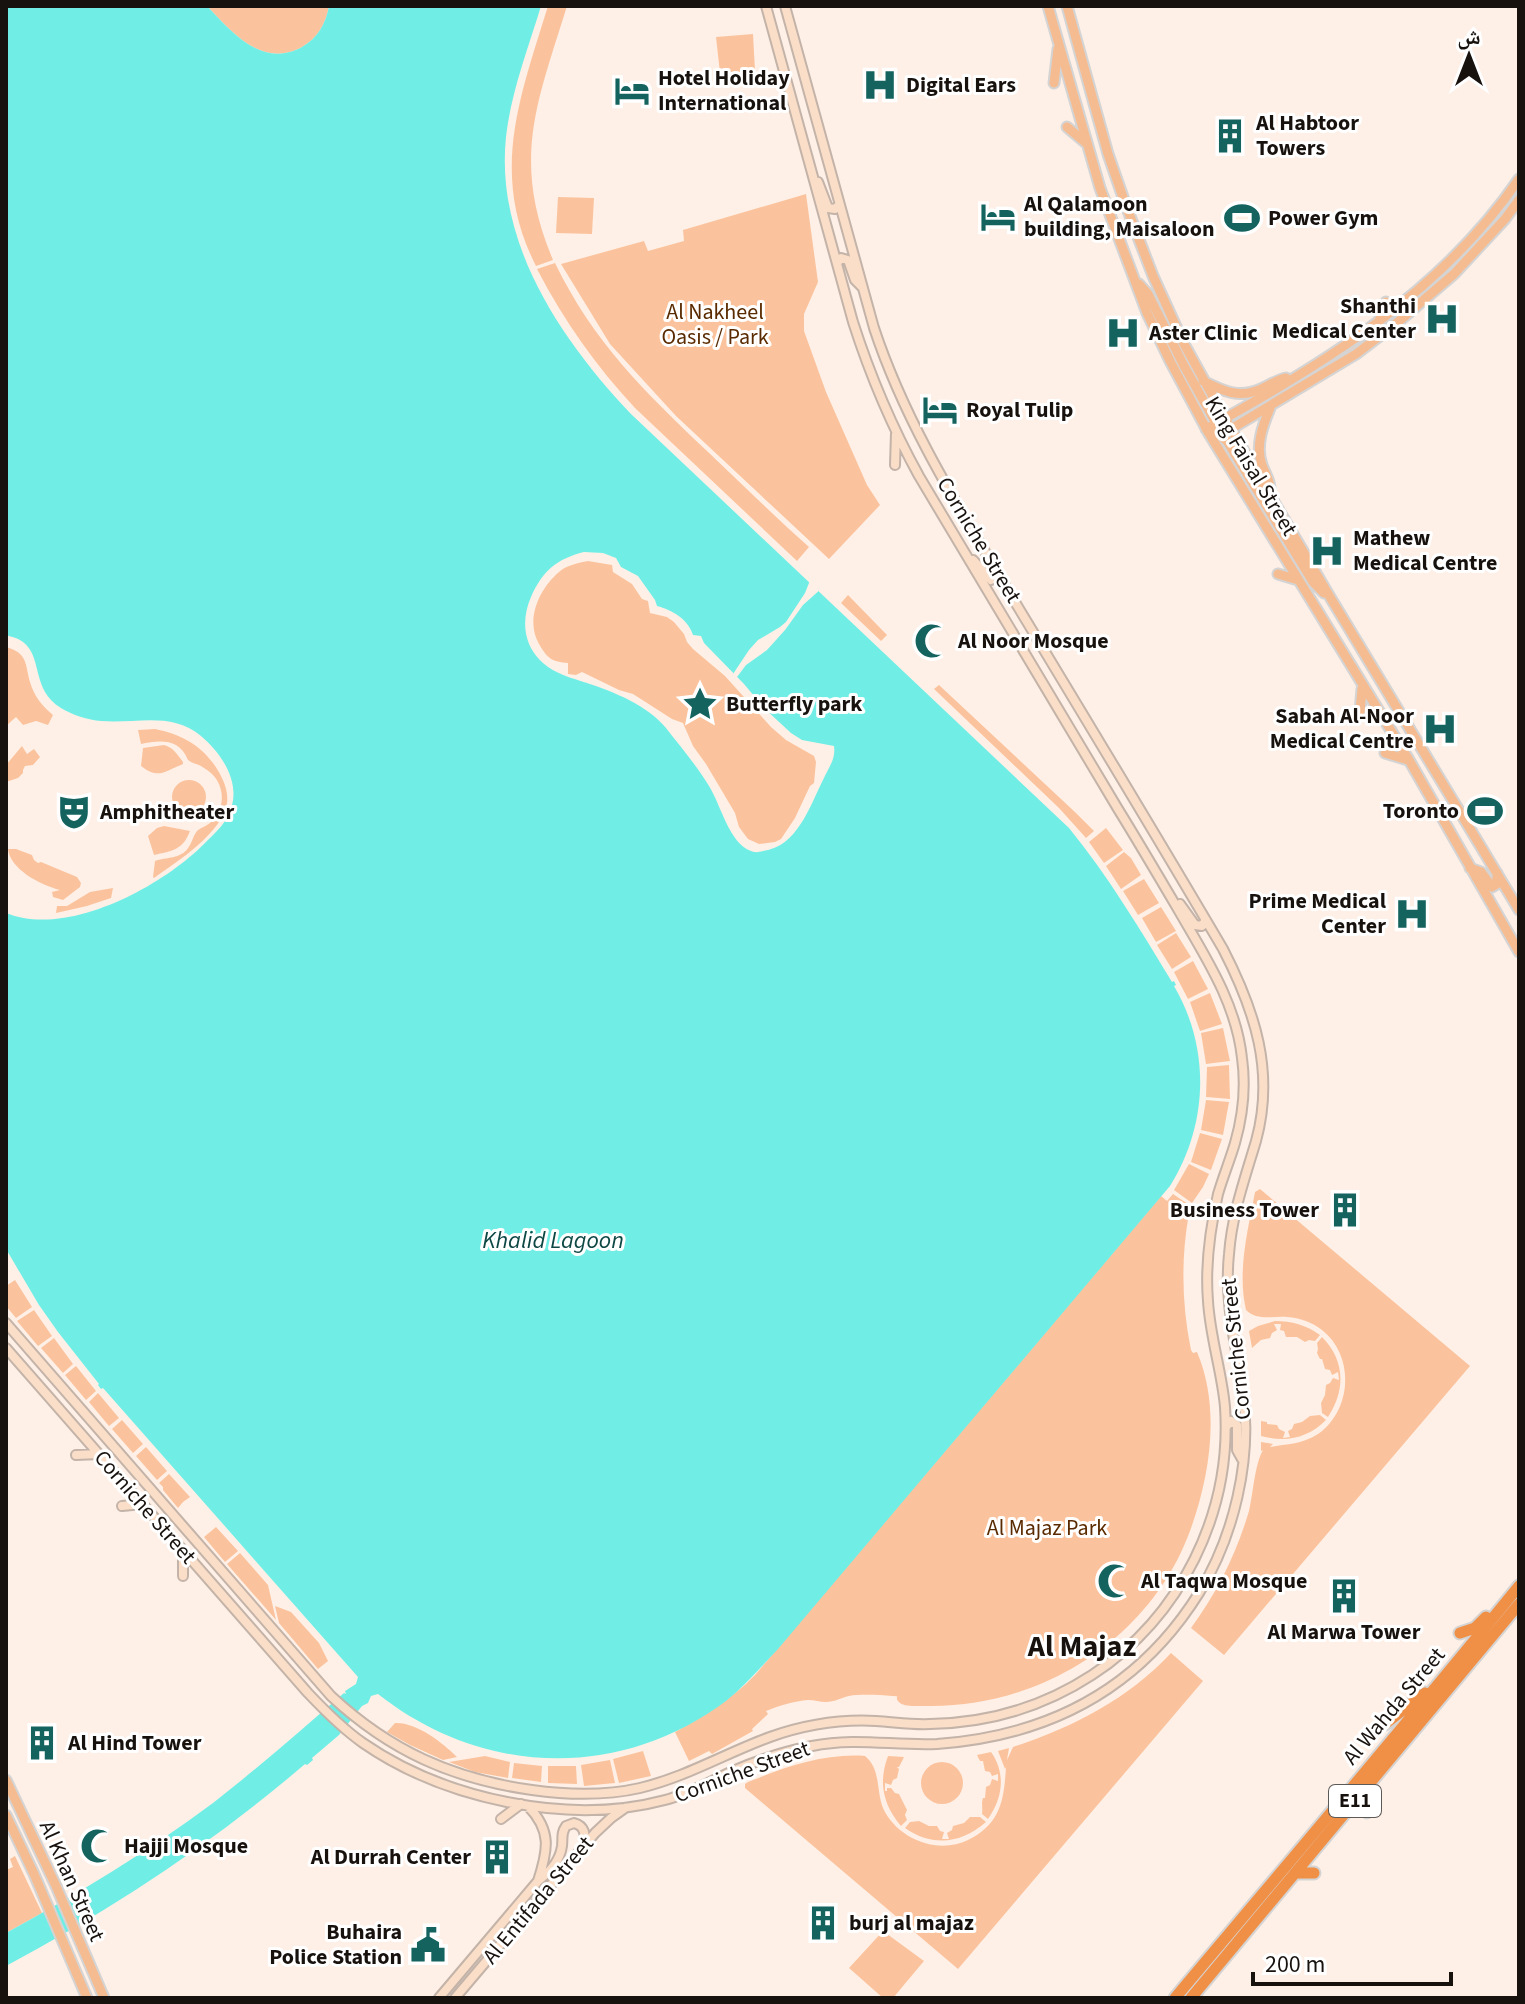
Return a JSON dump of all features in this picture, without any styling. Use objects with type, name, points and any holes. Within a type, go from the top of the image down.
[{"type":"highway","name":"Al Wahda Street","points":[[1175,1998],[1519,1586]]},
{"type":"highway","name":"Al Wahda Street","points":[[1191,1998],[1519,1604]]},
{"type":"highway","points":[[1460,1633],[1475,1628],[1504,1605]]},
{"type":"highway","points":[[1385,1724],[1439,1685]]},
{"type":"highway","points":[[1366,1788],[1367,1812]]},
{"type":"highway","points":[[1295,1873],[1314,1873]]},
{"type":"main road","name":"Corniche Street","points":[[6,1323],[320,1684],[368,1728],[407,1752],[463,1776],[507,1787],[582,1794],[625,1791],[698,1768],[761,1740],[817,1724],[861,1720],[948,1723],[1006,1714],[1048,1699],[1089,1677],[1133,1643],[1164,1609],[1185,1578],[1208,1529],[1221,1470],[1225,1429],[1222,1385],[1209,1317],[1207,1266],[1217,1199],[1238,1132],[1244,1098],[1237,1029],[1219,980],[919,476],[896,432],[861,346],[766,6]]},
{"type":"main road","name":"King Faisal Street","points":[[1048,6],[1100,188],[1134,279],[1170,361],[1214,426],[1298,580],[1409,760],[1519,952]]},
{"type":"main road","name":"King Faisal Street","points":[[1067,6],[1108,154],[1132,224],[1166,306],[1203,380],[1214,426]]},
{"type":"main road","name":"Corniche Street","points":[[6,1348],[318,1704],[358,1740],[406,1769],[440,1783],[475,1795],[524,1805],[586,1809],[627,1807],[681,1795],[738,1769],[814,1746],[858,1741],[925,1744],[980,1739],[1026,1729],[1071,1710],[1125,1676],[1155,1649],[1189,1607],[1217,1560],[1233,1512],[1242,1459],[1244,1408],[1229,1317],[1228,1268],[1234,1220],[1260,1120],[1263,1082],[1258,1036],[1244,991],[1223,949],[993,565],[930,457],[905,407],[879,344],[784,7]]},
{"type":"main road","points":[[1054,83],[1059,42]]},
{"type":"main road","points":[[1067,127],[1086,144]]},
{"type":"main road","points":[[1330,597],[1313,582],[1227,441],[1214,426],[1330,357],[1377,324],[1457,254],[1491,218],[1519,179]]},
{"type":"main road","points":[[814,180],[821,185],[828,208],[835,209],[839,205]]},
{"type":"main road","points":[[1231,429],[1356,354],[1398,322],[1444,285],[1519,200]]},
{"type":"main road","points":[[1444,285],[1439,286],[1437,282],[1456,263],[1457,254]]},
{"type":"main road","points":[[1470,258],[1486,255]]},
{"type":"main road","points":[[837,263],[841,258],[848,260],[855,280],[862,287]]},
{"type":"main road","points":[[1430,266],[1445,266]]},
{"type":"main road","points":[[1377,324],[1386,302]]},
{"type":"main road","points":[[1396,338],[1398,322]]},
{"type":"main road","points":[[1203,380],[1224,392],[1238,394],[1253,392],[1281,379],[1294,378]]},
{"type":"main road","points":[[1269,493],[1270,483],[1259,453],[1270,407]]},
{"type":"main road","name":"King Faisal Street","points":[[1214,426],[1231,429],[1519,910]]},
{"type":"main road","points":[[895,465],[896,432]]},
{"type":"main road","points":[[1307,557],[1320,563]]},
{"type":"main road","points":[[968,558],[979,564],[991,580],[996,576],[993,565]]},
{"type":"main road","points":[[1278,574],[1298,580]]},
{"type":"main road","points":[[1015,637],[1014,626],[1020,623],[1040,644]]},
{"type":"main road","points":[[1360,629],[1360,647]]},
{"type":"main road","points":[[1360,712],[1362,685]]},
{"type":"main road","points":[[1397,707],[1411,713]]},
{"type":"main road","points":[[1385,753],[1409,760]]},
{"type":"main road","points":[[1472,832],[1473,818]]},
{"type":"main road","points":[[1470,868],[1481,872],[1492,887],[1497,884],[1497,872]]},
{"type":"main road","points":[[1170,896],[1181,905],[1195,925],[1202,926],[1206,920]]},
{"type":"main road","points":[[1219,980],[1221,973],[1231,971],[1244,991]]},
{"type":"main road","points":[[1225,1429],[1231,1421],[1237,1425],[1237,1450],[1242,1459]]},
{"type":"main road","points":[[76,1455],[99,1454]]},
{"type":"main road","points":[[122,1506],[143,1504]]},
{"type":"main road","points":[[183,1550],[183,1576]]},
{"type":"main road","points":[[980,1739],[973,1733],[975,1725],[999,1720],[1006,1714]]},
{"type":"main road","name":"Al Khan Street","points":[[6,1780],[104,1998]]},
{"type":"main road","points":[[501,1819],[524,1805]]},
{"type":"main road","name":"Al Entifada Street","points":[[439,1998],[538,1881],[545,1834],[540,1819],[524,1805]]},
{"type":"main road","name":"Al Entifada Street","points":[[455,1998],[585,1844],[627,1807]]},
{"type":"main road","name":"Al Khan Street","points":[[6,1815],[87,1998]]},
{"type":"main road","points":[[538,1881],[558,1859],[566,1826],[574,1823],[582,1827],[585,1844]]},
{"type":"green space","points":[[207,6],[329,6],[323,24],[313,39],[287,53],[274,54],[261,51],[237,36]]},
{"type":"green space","points":[[548,6],[567,6],[546,73],[533,132],[533,192],[553,260],[536,266],[522,232],[514,199],[512,167],[520,104]]},
{"type":"green space","points":[[753,34],[755,71],[720,73],[716,37]]},
{"type":"green space","name":"Al Nakheel Oasis / Park","points":[[806,194],[818,282],[804,314],[804,331],[826,392],[867,485],[880,505],[829,559],[676,416],[610,344],[561,264],[644,241],[648,251],[684,241],[683,230]]},
{"type":"green space","points":[[558,197],[594,198],[592,234],[556,233]]},
{"type":"green space","points":[[555,263],[586,318],[622,364],[684,429],[809,547],[797,561],[635,408],[607,376],[570,325],[537,269]]},
{"type":"green space","points":[[1418,296],[1420,298],[1350,352],[1273,399],[1272,396],[1349,349]]},
{"type":"green space","name":"Butterfly park","points":[[588,561],[612,565],[613,572],[632,584],[642,599],[648,601],[650,613],[674,622],[693,649],[725,676],[771,727],[814,756],[814,783],[781,839],[759,844],[748,839],[693,746],[683,723],[633,694],[582,672],[568,674],[568,663],[554,660],[542,649],[533,625],[540,596],[562,570]]},
{"type":"green space","points":[[848,595],[887,635],[881,641],[841,603]]},
{"type":"green space","points":[[6,647],[22,656],[34,692],[53,715],[48,725],[36,721],[23,725],[16,717],[6,726]]},
{"type":"green space","points":[[939,685],[1094,831],[1086,838],[1059,808],[934,689]]},
{"type":"green space","points":[[155,729],[180,737],[201,750],[219,772],[226,787],[227,803],[224,814],[208,835],[154,878],[155,861],[185,852],[197,831],[217,815],[222,800],[216,779],[188,760],[180,748],[168,742],[141,744],[138,730]]},
{"type":"green space","points":[[164,745],[175,752],[183,764],[157,773],[141,766],[143,748]]},
{"type":"green space","points":[[22,746],[27,754],[34,749],[40,757],[33,765],[25,766],[18,778],[6,782],[6,765]]},
{"type":"green space","points":[[189,780],[201,785],[206,797],[201,809],[189,814],[177,809],[172,797],[177,785]]},
{"type":"green space","points":[[164,826],[190,831],[180,846],[154,855],[148,836]]},
{"type":"green space","points":[[1106,828],[1123,850],[1104,863],[1089,842]]},
{"type":"green space","points":[[8,849],[32,855],[38,863],[77,877],[80,887],[63,900],[53,897],[52,892],[60,890],[27,875],[14,863]]},
{"type":"green space","points":[[1124,852],[1141,875],[1121,889],[1106,866]]},
{"type":"green space","points":[[1144,879],[1159,903],[1138,915],[1123,891]]},
{"type":"green space","points":[[113,888],[111,898],[56,913],[57,906],[67,906],[90,892]]},
{"type":"green space","points":[[1161,907],[1176,931],[1156,942],[1142,918]]},
{"type":"green space","points":[[1176,933],[1191,957],[1172,969],[1157,945]]},
{"type":"green space","points":[[1193,961],[1208,989],[1188,999],[1174,972]]},
{"type":"green space","points":[[1210,993],[1222,1024],[1200,1031],[1190,1002]]},
{"type":"green space","points":[[1223,1028],[1230,1061],[1206,1064],[1201,1033]]},
{"type":"green space","points":[[1229,1065],[1230,1099],[1206,1097],[1207,1067]]},
{"type":"green space","points":[[1206,1100],[1229,1102],[1223,1135],[1201,1130]]},
{"type":"green space","points":[[1200,1133],[1222,1139],[1211,1170],[1191,1162]]},
{"type":"green space","points":[[1189,1164],[1209,1174],[1192,1203],[1174,1190]]},
{"type":"green space","points":[[1260,1189],[1470,1366],[1224,1655],[1191,1628],[1218,1586],[1238,1542],[1249,1511],[1263,1450],[1261,1442],[1273,1444],[1270,1447],[1301,1442],[1318,1434],[1338,1411],[1345,1383],[1340,1354],[1322,1330],[1301,1319],[1260,1317],[1246,1310],[1244,1251],[1255,1192]]},
{"type":"green space","name":"Al Majaz Park","points":[[1173,1194],[1191,1206],[1184,1215],[1188,1219],[1184,1251],[1184,1301],[1191,1350],[1197,1352],[1209,1396],[1210,1442],[1203,1488],[1190,1531],[1172,1570],[1148,1605],[1119,1635],[1085,1660],[1048,1681],[1008,1695],[967,1704],[924,1706],[905,1705],[897,1697],[876,1695],[849,1696],[829,1702],[798,1701],[766,1711],[768,1714],[753,1731],[712,1754],[709,1751],[689,1761],[675,1732],[737,1692],[755,1675],[1161,1196],[1167,1201]]},
{"type":"green space","points":[[15,1280],[32,1307],[16,1318],[6,1306],[6,1286]]},
{"type":"green space","points":[[34,1310],[52,1336],[38,1346],[17,1321]]},
{"type":"green space","points":[[1275,1321],[1299,1324],[1320,1335],[1315,1341],[1305,1342],[1297,1337],[1286,1337],[1280,1330],[1281,1324],[1274,1324],[1277,1330],[1270,1338],[1261,1340],[1252,1348],[1249,1331]]},
{"type":"green space","points":[[1322,1337],[1335,1355],[1340,1376],[1338,1396],[1328,1417],[1322,1413],[1321,1403],[1326,1385],[1333,1378],[1339,1380],[1338,1372],[1332,1375],[1330,1370],[1325,1369],[1317,1353],[1317,1343]]},
{"type":"green space","points":[[54,1338],[73,1364],[63,1373],[41,1348]]},
{"type":"green space","points":[[76,1366],[96,1391],[86,1400],[65,1375]]},
{"type":"green space","points":[[98,1393],[119,1418],[109,1426],[89,1402]]},
{"type":"green space","points":[[1320,1415],[1326,1420],[1304,1435],[1288,1439],[1261,1436],[1261,1421],[1277,1425],[1285,1432],[1283,1438],[1290,1437],[1288,1431],[1294,1424]]},
{"type":"green space","points":[[122,1420],[143,1444],[133,1453],[112,1429]]},
{"type":"green space","points":[[146,1447],[167,1471],[157,1480],[136,1456]]},
{"type":"green space","points":[[169,1474],[190,1497],[178,1508],[159,1483]]},
{"type":"green space","points":[[216,1527],[238,1551],[225,1562],[204,1537]]},
{"type":"green space","points":[[240,1553],[268,1585],[276,1620],[227,1564]]},
{"type":"green space","points":[[275,1606],[291,1612],[319,1643],[328,1661],[318,1669],[279,1623]]},
{"type":"green space","points":[[1171,1653],[1203,1681],[958,1969],[745,1788],[748,1782],[805,1762],[865,1756],[874,1767],[883,1808],[898,1828],[908,1836],[932,1845],[956,1844],[979,1834],[999,1810],[1006,1767],[998,1751],[1009,1748],[1007,1760],[1013,1747],[1098,1710],[1136,1685]]},
{"type":"green space","points":[[395,1723],[420,1729],[457,1757],[443,1760],[410,1745],[387,1732]]},
{"type":"green space","points":[[643,1751],[651,1776],[619,1783],[613,1759]]},
{"type":"green space","points":[[991,1752],[999,1768],[1001,1786],[997,1803],[988,1819],[982,1814],[982,1800],[992,1779],[998,1781],[998,1774],[992,1776],[985,1771],[983,1761],[977,1755]]},
{"type":"green space","points":[[485,1756],[510,1762],[508,1778],[475,1772],[449,1762]]},
{"type":"green space","points":[[888,1756],[904,1757],[897,1767],[897,1778],[891,1785],[885,1783],[885,1791],[891,1788],[899,1794],[907,1810],[907,1820],[901,1826],[890,1810],[884,1793],[883,1775]]},
{"type":"green space","points":[[610,1760],[615,1783],[584,1786],[581,1765]]},
{"type":"green space","points":[[942,1762],[957,1768],[963,1783],[957,1798],[942,1804],[927,1798],[921,1783],[927,1768]]},
{"type":"green space","points":[[514,1763],[542,1766],[541,1782],[512,1778]]},
{"type":"green space","points":[[548,1766],[576,1766],[577,1784],[548,1783]]},
{"type":"green space","points":[[970,1817],[980,1817],[986,1822],[957,1839],[936,1840],[926,1838],[905,1828],[910,1822],[919,1821],[937,1826],[944,1832],[942,1839],[949,1839],[947,1833],[953,1826],[964,1823]]},
{"type":"green space","points":[[15,1856],[42,1913],[6,1933],[6,1870],[13,1867],[10,1859]]},
{"type":"green space","points":[[883,1931],[924,1961],[893,1998],[883,1998],[849,1968]]},
{"type":"water","name":"Khalid Lagoon","points":[[6,6],[207,6],[237,36],[261,51],[274,54],[287,53],[313,39],[323,24],[329,6],[541,6],[512,104],[506,137],[505,176],[511,215],[522,252],[558,322],[580,354],[631,414],[1069,828],[1174,981],[1194,1035],[1200,1087],[1192,1138],[1170,1186],[778,1649],[726,1701],[685,1727],[641,1745],[596,1756],[551,1758],[506,1753],[461,1741],[418,1721],[378,1694],[371,1696],[339,1735],[313,1760],[235,1821],[123,1898],[6,1966],[6,1933],[112,1872],[213,1803],[346,1694],[345,1691],[356,1684],[358,1677],[101,1389],[39,1305],[6,1249],[6,913],[30,919],[57,919],[112,904],[139,891],[186,860],[213,836],[228,816],[233,786],[215,750],[190,728],[153,720],[91,720],[65,711],[45,692],[29,648],[6,635]],"holes":[[[584,552],[603,553],[616,558],[621,567],[638,576],[657,606],[679,616],[693,635],[701,636],[765,709],[791,733],[802,740],[834,746],[831,764],[807,813],[785,842],[759,852],[743,847],[731,832],[704,779],[658,720],[619,695],[553,670],[536,656],[528,640],[525,623],[531,597],[541,580],[552,567],[566,558]]]},
{"type":"pier","points":[[811,578],[822,588],[803,605],[767,650],[746,665],[734,681],[731,677],[749,650],[758,640],[786,622]]},
{"type":"place","name":"Digital Ears","points":[[880,85]]},
{"type":"place","name":"Hotel Holiday International","points":[[632,91]]},
{"type":"place","name":"Al Habtoor Towers","points":[[1230,136]]},
{"type":"place","name":"Al Qalamoon building, Maisaloon","points":[[998,217]]},
{"type":"place","name":"Power Gym","points":[[1242,218]]},
{"type":"place","name":"Shanthi Medical Center","points":[[1442,319]]},
{"type":"place","name":"Aster Clinic","points":[[1123,333]]},
{"type":"place","name":"Royal Tulip","points":[[940,410]]},
{"type":"place","name":"Mathew Medical Centre","points":[[1327,551]]},
{"type":"place","name":"Al Noor Mosque","points":[[932,641]]},
{"type":"place","name":"Butterfly park","points":[[700,704]]},
{"type":"place","name":"Sabah Al-Noor Medical Centre","points":[[1440,729]]},
{"type":"place","name":"Toronto","points":[[1485,811]]},
{"type":"place","name":"Amphitheater","points":[[74,812]]},
{"type":"place","name":"Prime Medical Center","points":[[1412,914]]},
{"type":"place","name":"Business Tower","points":[[1345,1210]]},
{"type":"place","name":"Al Taqwa Mosque","points":[[1115,1581]]},
{"type":"place","name":"Al Marwa Tower","points":[[1344,1596]]},
{"type":"place","name":"Al Hind Tower","points":[[42,1743]]},
{"type":"place","name":"Hajji Mosque","points":[[98,1846]]},
{"type":"place","name":"Al Durrah Center","points":[[497,1857]]},
{"type":"place","name":"burj al majaz","points":[[823,1923]]},
{"type":"place","name":"Buhaira Police Station","points":[[428,1945]]},
{"type":"district","name":"Al Majaz","points":[[1082,1646]]}]
